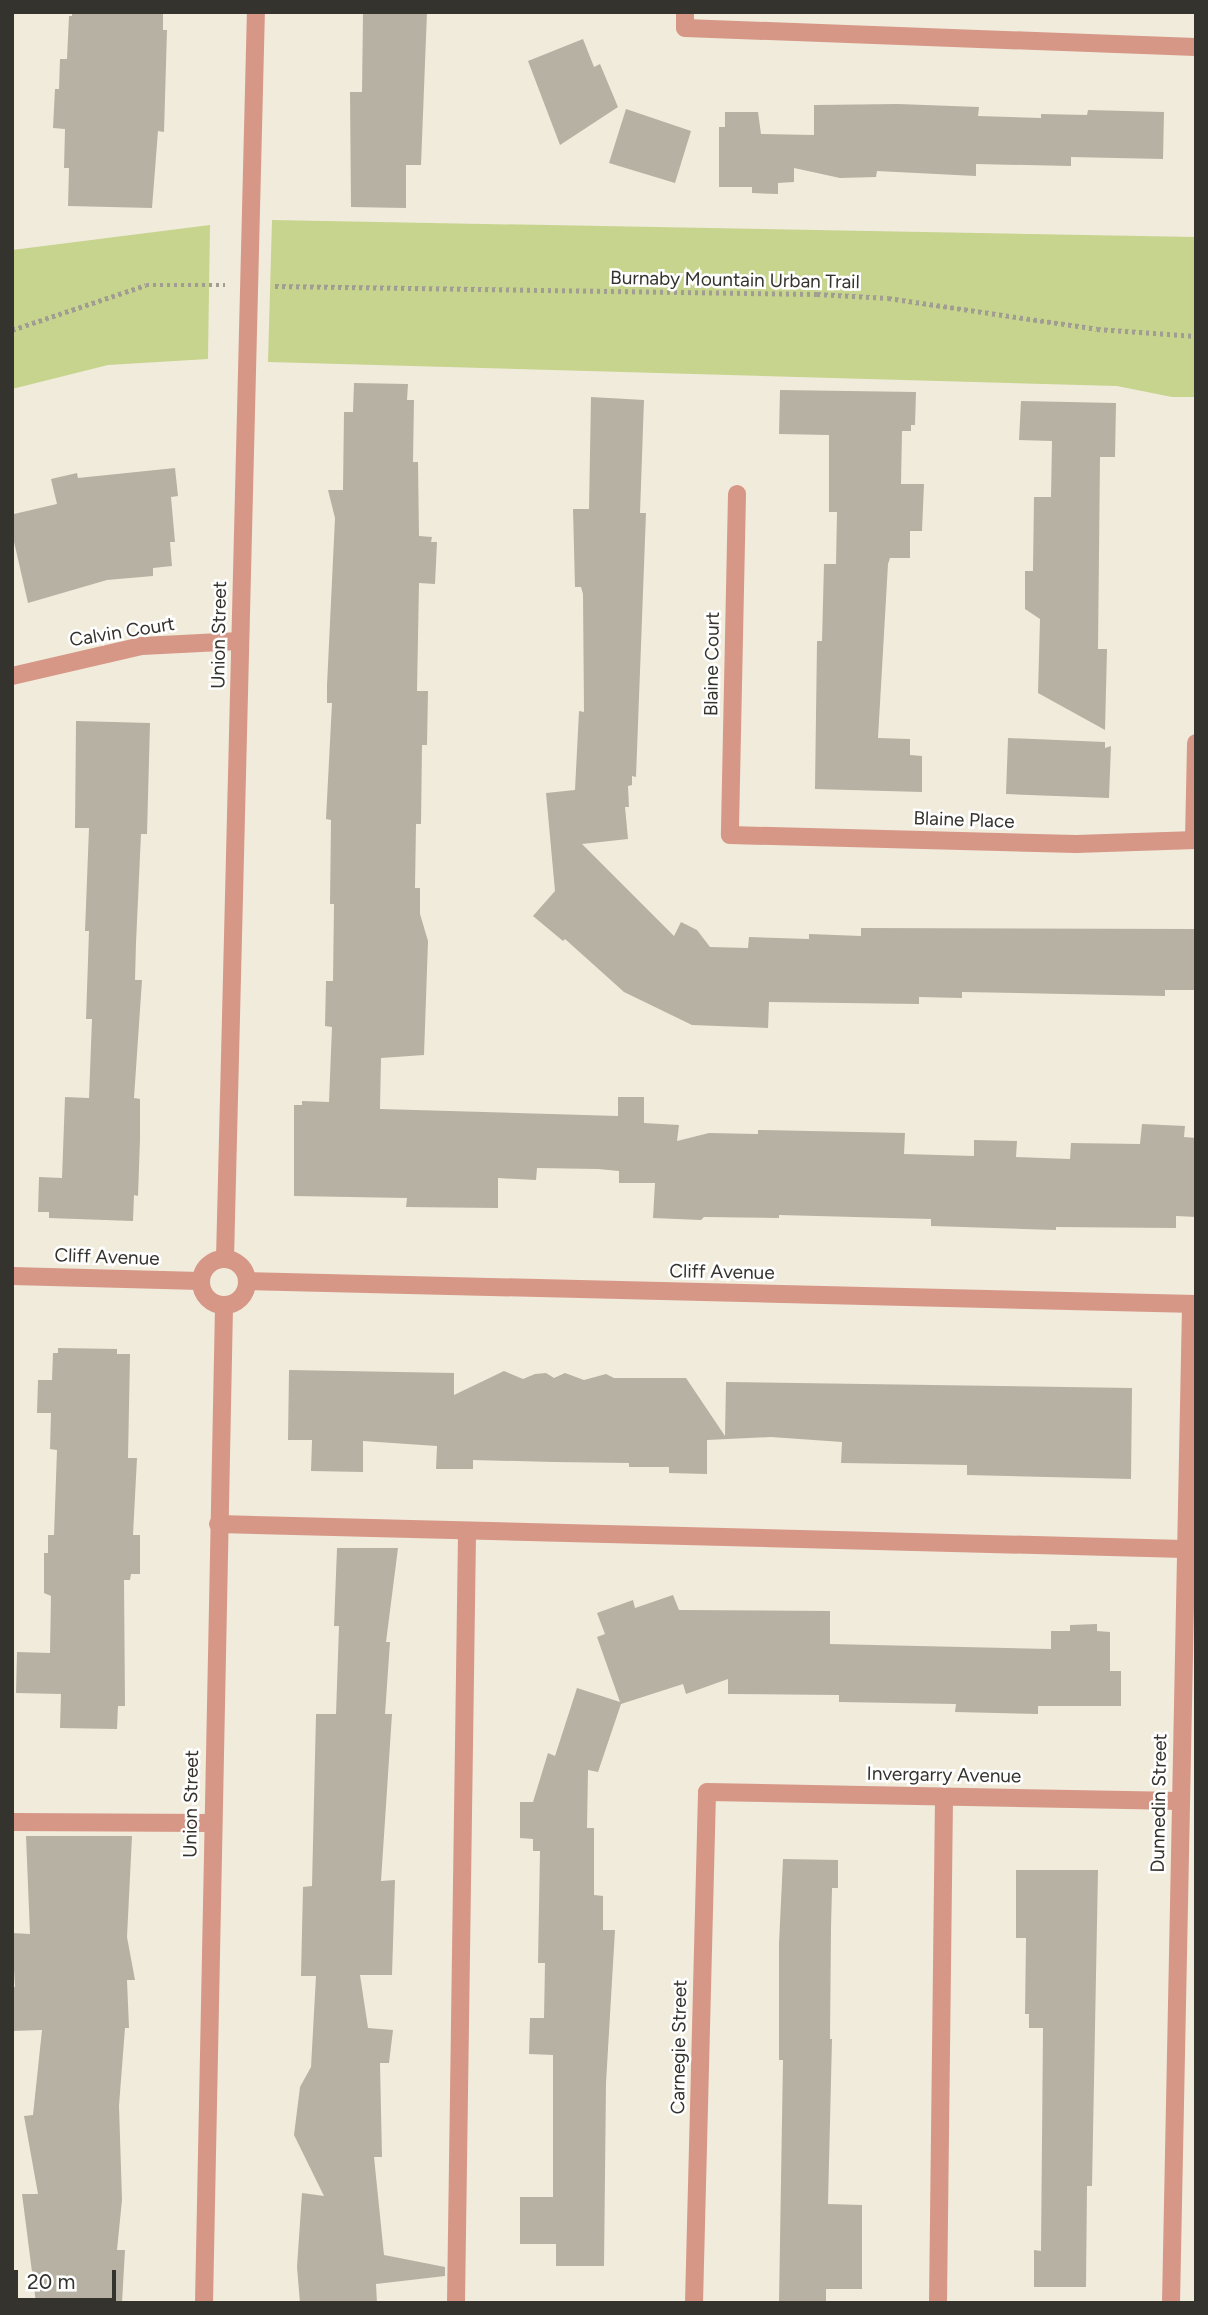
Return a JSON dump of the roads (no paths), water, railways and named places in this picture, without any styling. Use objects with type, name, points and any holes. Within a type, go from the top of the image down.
[{"type":"street","name":"Union Street","points":[[225,1259],[256,12]]},
{"type":"street","points":[[685,12],[685,28],[1196,47]]},
{"type":"street","name":"Blaine Court","points":[[730,835],[737,494]]},
{"type":"street","name":"Calvin Court","points":[[12,676],[142,646],[240,641]]},
{"type":"street","points":[[1195,840],[1196,743]]},
{"type":"street","name":"Blaine Place","points":[[730,835],[1076,844],[1195,840]]},
{"type":"street","points":[[225,1259],[237,1264],[247,1281],[238,1300],[224,1305],[210,1301],[201,1281],[206,1268],[225,1259]]},
{"type":"street","name":"Cliff Avenue","points":[[12,1276],[201,1281]]},
{"type":"street","name":"Cliff Avenue","points":[[247,1281],[1194,1304]]},
{"type":"street","name":"Dunnedin Street","points":[[1171,2303],[1184,1549],[1194,1304]]},
{"type":"street","name":"Union Street","points":[[204,2303],[211,1823],[224,1305]]},
{"type":"street","points":[[218,1524],[1184,1549]]},
{"type":"street","points":[[456,2303],[467,1532]]},
{"type":"street","name":"Invergarry Avenue","points":[[707,1792],[1180,1801]]},
{"type":"street","name":"Carnegie Street","points":[[694,2303],[707,1792]]},
{"type":"street","points":[[938,2303],[944,1797]]},
{"type":"street","points":[[12,1822],[211,1823]]}]
